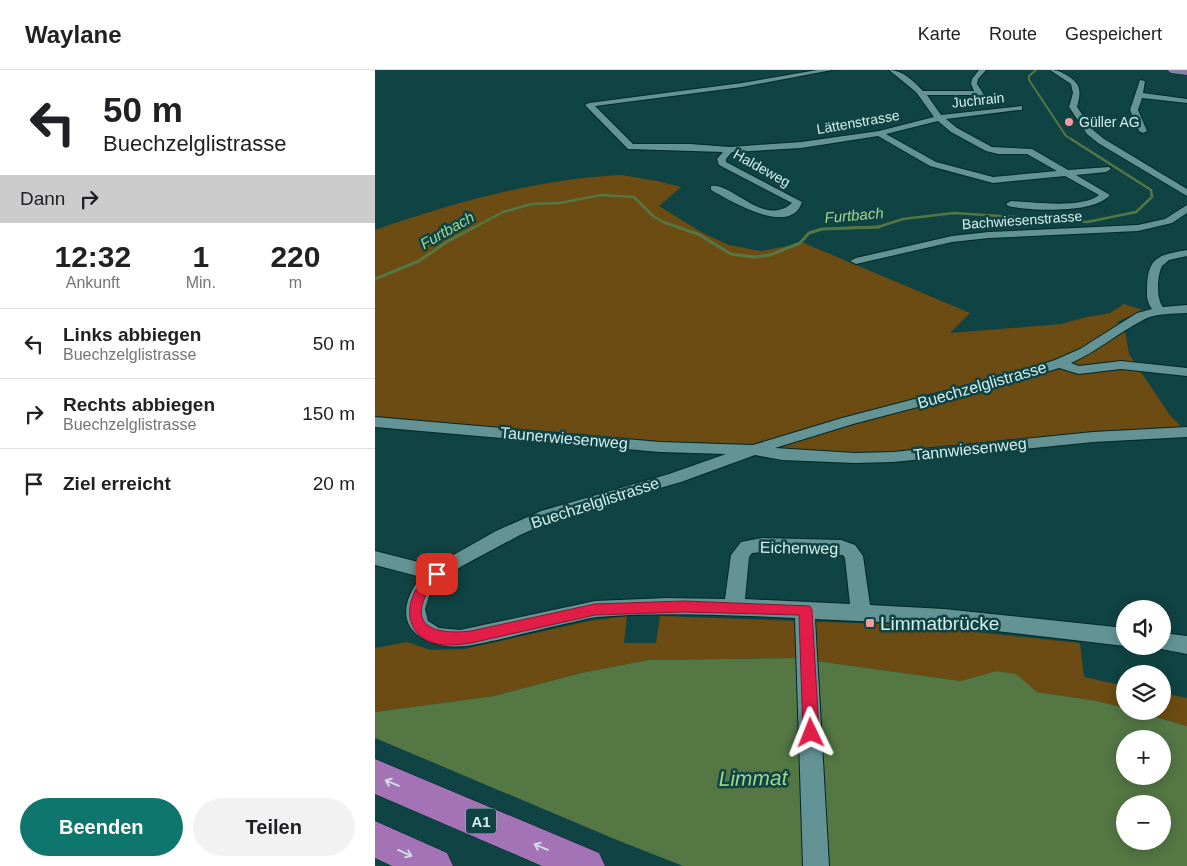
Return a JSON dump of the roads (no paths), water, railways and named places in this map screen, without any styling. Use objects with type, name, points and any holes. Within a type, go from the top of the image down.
[{"type":"highway","name":"A1","points":[[375,776],[586,866]]},
{"type":"highway","points":[[375,839],[435,866]]},
{"type":"main road","points":[[1171,70],[1187,72]]},
{"type":"street","name":"Lättenstrasse","points":[[829,70],[742,85],[589,105],[631,147],[730,150],[801,144],[879,133],[939,118]]},
{"type":"street","points":[[892,70],[907,78],[933,107],[939,118],[953,130],[989,149],[998,151],[1029,151],[1103,192],[1105,196],[1099,200],[1080,205],[1011,204]]},
{"type":"street","points":[[1053,70],[1074,84],[1077,93],[1073,107],[1090,132],[1113,150],[1187,193]]},
{"type":"street","points":[[978,71],[975,84],[990,112]]},
{"type":"street","points":[[1142,81],[1135,110],[1143,131]]},
{"type":"street","points":[[921,93],[979,93]]},
{"type":"street","points":[[1139,95],[1187,101]]},
{"type":"street","name":"Juchrain","points":[[939,118],[1019,108]]},
{"type":"street","points":[[879,133],[933,164],[993,180],[1106,169]]},
{"type":"street","name":"Haldeweg","points":[[714,188],[769,215],[783,213],[795,208],[797,204],[797,202],[722,162],[721,159],[730,150]]},
{"type":"street","name":"Bachwiesenstrasse","points":[[856,261],[952,239],[989,235],[1138,228],[1169,221],[1187,208]]},
{"type":"street","points":[[1160,311],[1151,298],[1153,286],[1151,278],[1154,267],[1165,258],[1187,253]]},
{"type":"street","name":"Buechzelglistrasse","points":[[1116,637],[1009,622],[861,612],[734,606],[650,606],[595,610],[451,640],[433,636],[421,628],[415,609],[421,592],[437,574],[491,542],[540,518],[675,478],[789,438],[1061,363],[1104,342],[1141,316],[1160,311],[1187,310]]},
{"type":"street","points":[[1061,363],[1072,369],[1079,370],[1121,365],[1187,372]]},
{"type":"street","name":"Taunerwiesenweg","points":[[375,422],[651,446],[754,450]]},
{"type":"street","name":"Tannwiesenweg","points":[[754,450],[782,455],[855,458],[893,457],[1084,437],[1187,432]]},
{"type":"street","name":"Eichenweg","points":[[734,606],[740,555],[747,548],[762,545],[841,547],[849,550],[854,556],[861,612]]},
{"type":"street","points":[[375,558],[437,574]]},
{"type":"street","points":[[805,610],[816,866]]},
{"type":"street","points":[[1171,643],[1187,645]]},
{"type":"water","name":"Limmat","points":[[795,658],[961,681],[996,671],[1016,674],[1037,692],[1116,706],[1116,720],[1166,720],[1187,726],[1187,866],[375,866],[375,712],[494,696],[581,673],[648,660]]},
{"type":"waterway","name":"Furtbach","points":[[1036,70],[1029,76],[1029,80],[1066,136],[1073,140]]},
{"type":"waterway","name":"Furtbach","points":[[848,228],[878,227],[903,219],[954,213],[1087,222],[1136,212],[1152,197],[1151,190],[1071,139]]},
{"type":"waterway","name":"Furtbach","points":[[473,228],[503,212],[532,204],[560,203],[601,195],[634,197],[653,216],[663,222],[681,228]]},
{"type":"waterway","name":"Furtbach","points":[[375,279],[419,261],[448,241],[475,227]]},
{"type":"waterway","name":"Furtbach","points":[[677,227],[698,234],[731,254],[754,257],[770,255],[800,243],[809,233],[822,229],[879,227]]},
{"type":"place","name":"Güller AG","points":[[1069,122]]},
{"type":"place","name":"Limmatbrücke","points":[[870,623]]}]
